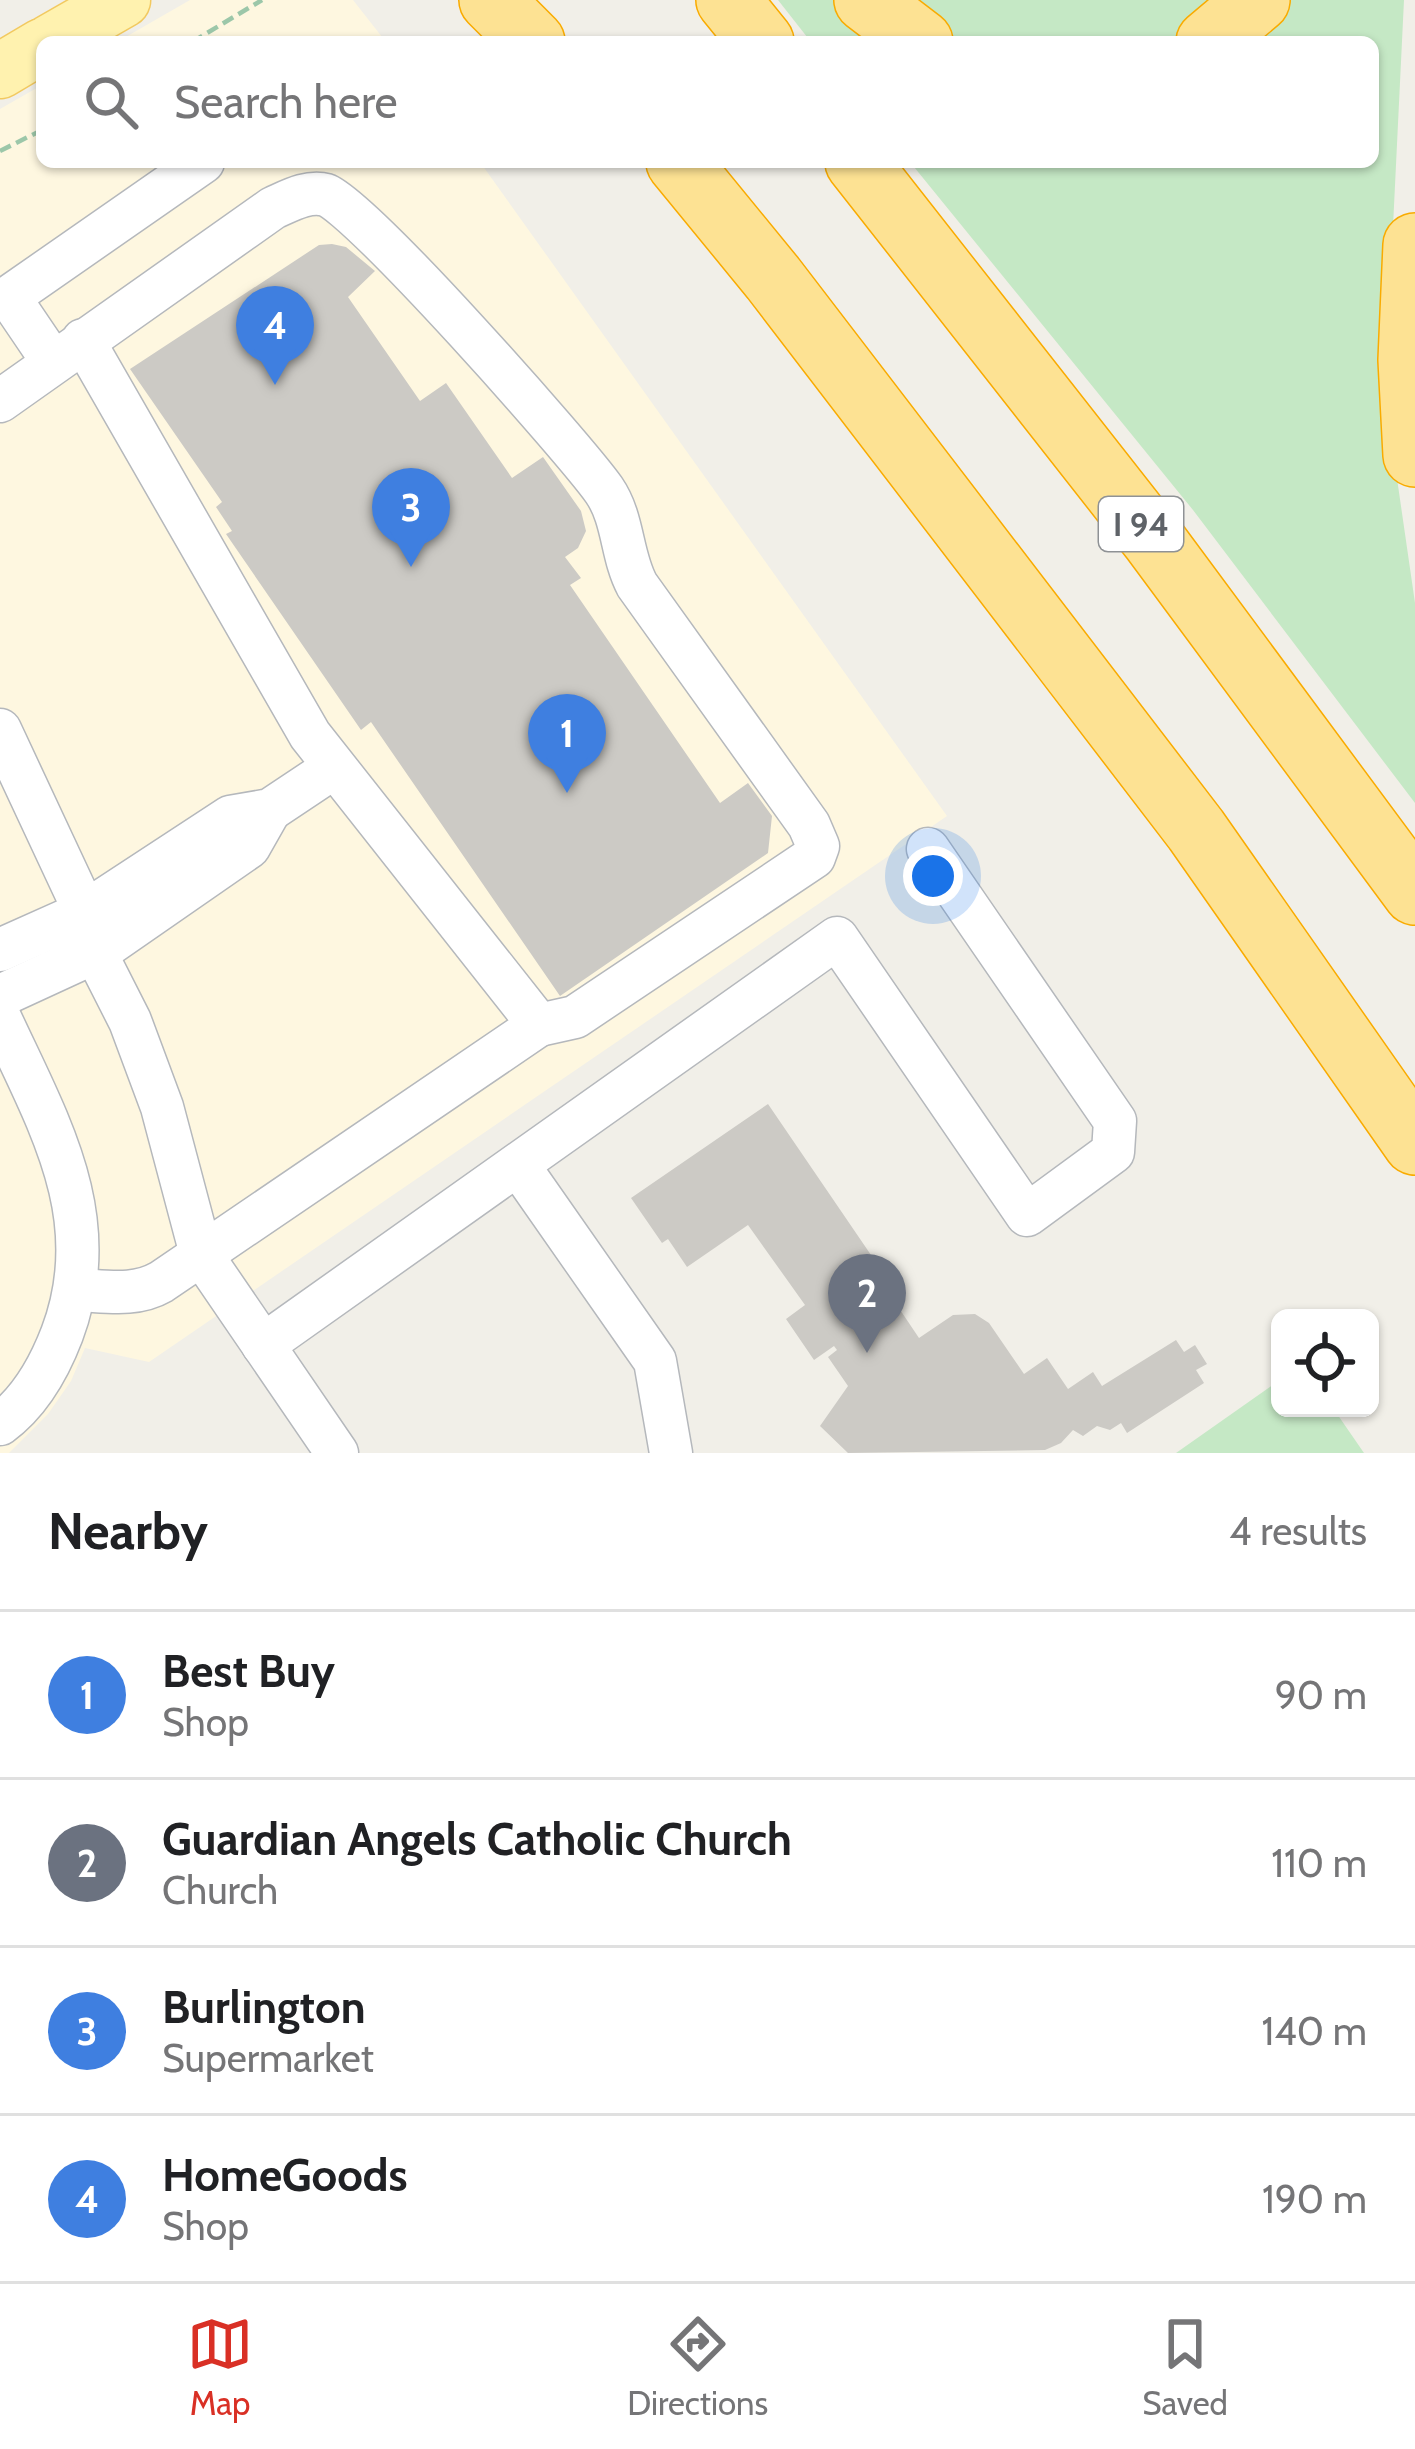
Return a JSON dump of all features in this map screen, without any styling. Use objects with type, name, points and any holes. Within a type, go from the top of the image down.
[{"type":"highway","points":[[490,0],[527,36]]},
{"type":"highway","points":[[546,0],[575,36]]},
{"type":"highway","points":[[728,0],[756,36]]},
{"type":"highway","points":[[866,0],[913,36]]},
{"type":"highway","points":[[1215,36],[1258,0]]},
{"type":"highway","points":[[661,168],[773,278]]},
{"type":"highway","points":[[683,168],[773,278],[1196,830],[1415,1143]]},
{"type":"highway","name":"I 94","points":[[862,168],[1153,539],[1415,893]]},
{"type":"highway","points":[[1415,245],[1410,360],[1415,455]]},
{"type":"main road","points":[[60,36],[123,0]]},
{"type":"main road","points":[[0,70],[36,49]]},
{"type":"street","points":[[194,168],[10,297],[68,351],[333,768],[539,1025]]},
{"type":"street","points":[[76,1290],[146,1291],[539,1025],[575,1018],[814,857],[818,846],[809,825],[637,585],[626,564],[623,533],[606,493],[494,362],[304,168]]},
{"type":"street","points":[[0,400],[274,208],[303,195],[327,195]]},
{"type":"street","points":[[0,730],[130,1021],[162,1106],[201,1254],[337,1453]]},
{"type":"street","points":[[0,996],[90,932],[249,847],[270,810],[333,768]]},
{"type":"street","points":[[263,1345],[837,938],[1027,1215],[1090,1171],[1113,1152],[1115,1121],[928,849]]},
{"type":"street","points":[[0,950],[90,932]]},
{"type":"street","points":[[0,1018],[70,1182],[79,1237],[76,1290],[56,1350],[39,1384],[0,1424]]},
{"type":"street","points":[[518,1165],[655,1361],[671,1453]]},
{"type":"path","points":[[202,36],[262,0]]},
{"type":"path","points":[[0,151],[36,133]]},
{"type":"shaded area","points":[[190,0],[353,0],[381,36],[127,36]]},
{"type":"shaded area","points":[[36,88],[36,168],[484,168],[947,816],[149,1362],[85,1348],[71,1381],[48,1414],[9,1453],[0,1453],[0,109]]},
{"type":"green space","points":[[778,0],[841,0],[885,36],[806,36]]},
{"type":"green space","points":[[894,0],[1233,0],[1181,36],[947,36]]},
{"type":"green space","points":[[1279,0],[1404,0],[1389,309],[1391,437],[1415,603],[1415,803],[1193,510],[915,168],[1379,168],[1379,36],[1242,36]]},
{"type":"green space","points":[[1271,1386],[1271,1417],[1339,1417],[1364,1453],[1176,1453]]},
{"type":"building","points":[[319,245],[346,247],[375,271],[348,297],[420,401],[446,383],[512,478],[543,457],[581,511],[586,531],[578,548],[565,557],[581,578],[570,585],[720,803],[748,783],[772,816],[768,853],[560,996],[371,722],[361,730],[226,534],[232,531],[216,507],[222,502],[130,369]]},
{"type":"building","points":[[768,1104],[871,1255],[866,1259],[919,1338],[953,1315],[975,1314],[989,1323],[1024,1374],[1047,1358],[1068,1389],[1093,1372],[1102,1386],[1176,1340],[1184,1352],[1195,1345],[1207,1364],[1196,1370],[1204,1383],[1127,1433],[1121,1423],[1110,1430],[1097,1426],[1083,1436],[1073,1430],[1061,1443],[1045,1450],[848,1453],[820,1426],[848,1386],[828,1357],[837,1350],[834,1346],[814,1360],[786,1319],[805,1305],[748,1225],[687,1267],[668,1239],[662,1243],[631,1198]]},
{"type":"place","name":"HomeGoods","points":[[275,385]]},
{"type":"place","name":"Burlington","points":[[411,567]]},
{"type":"place","name":"Best Buy","points":[[567,793]]},
{"type":"place","name":"Guardian Angels Catholic Church","points":[[867,1353]]}]
